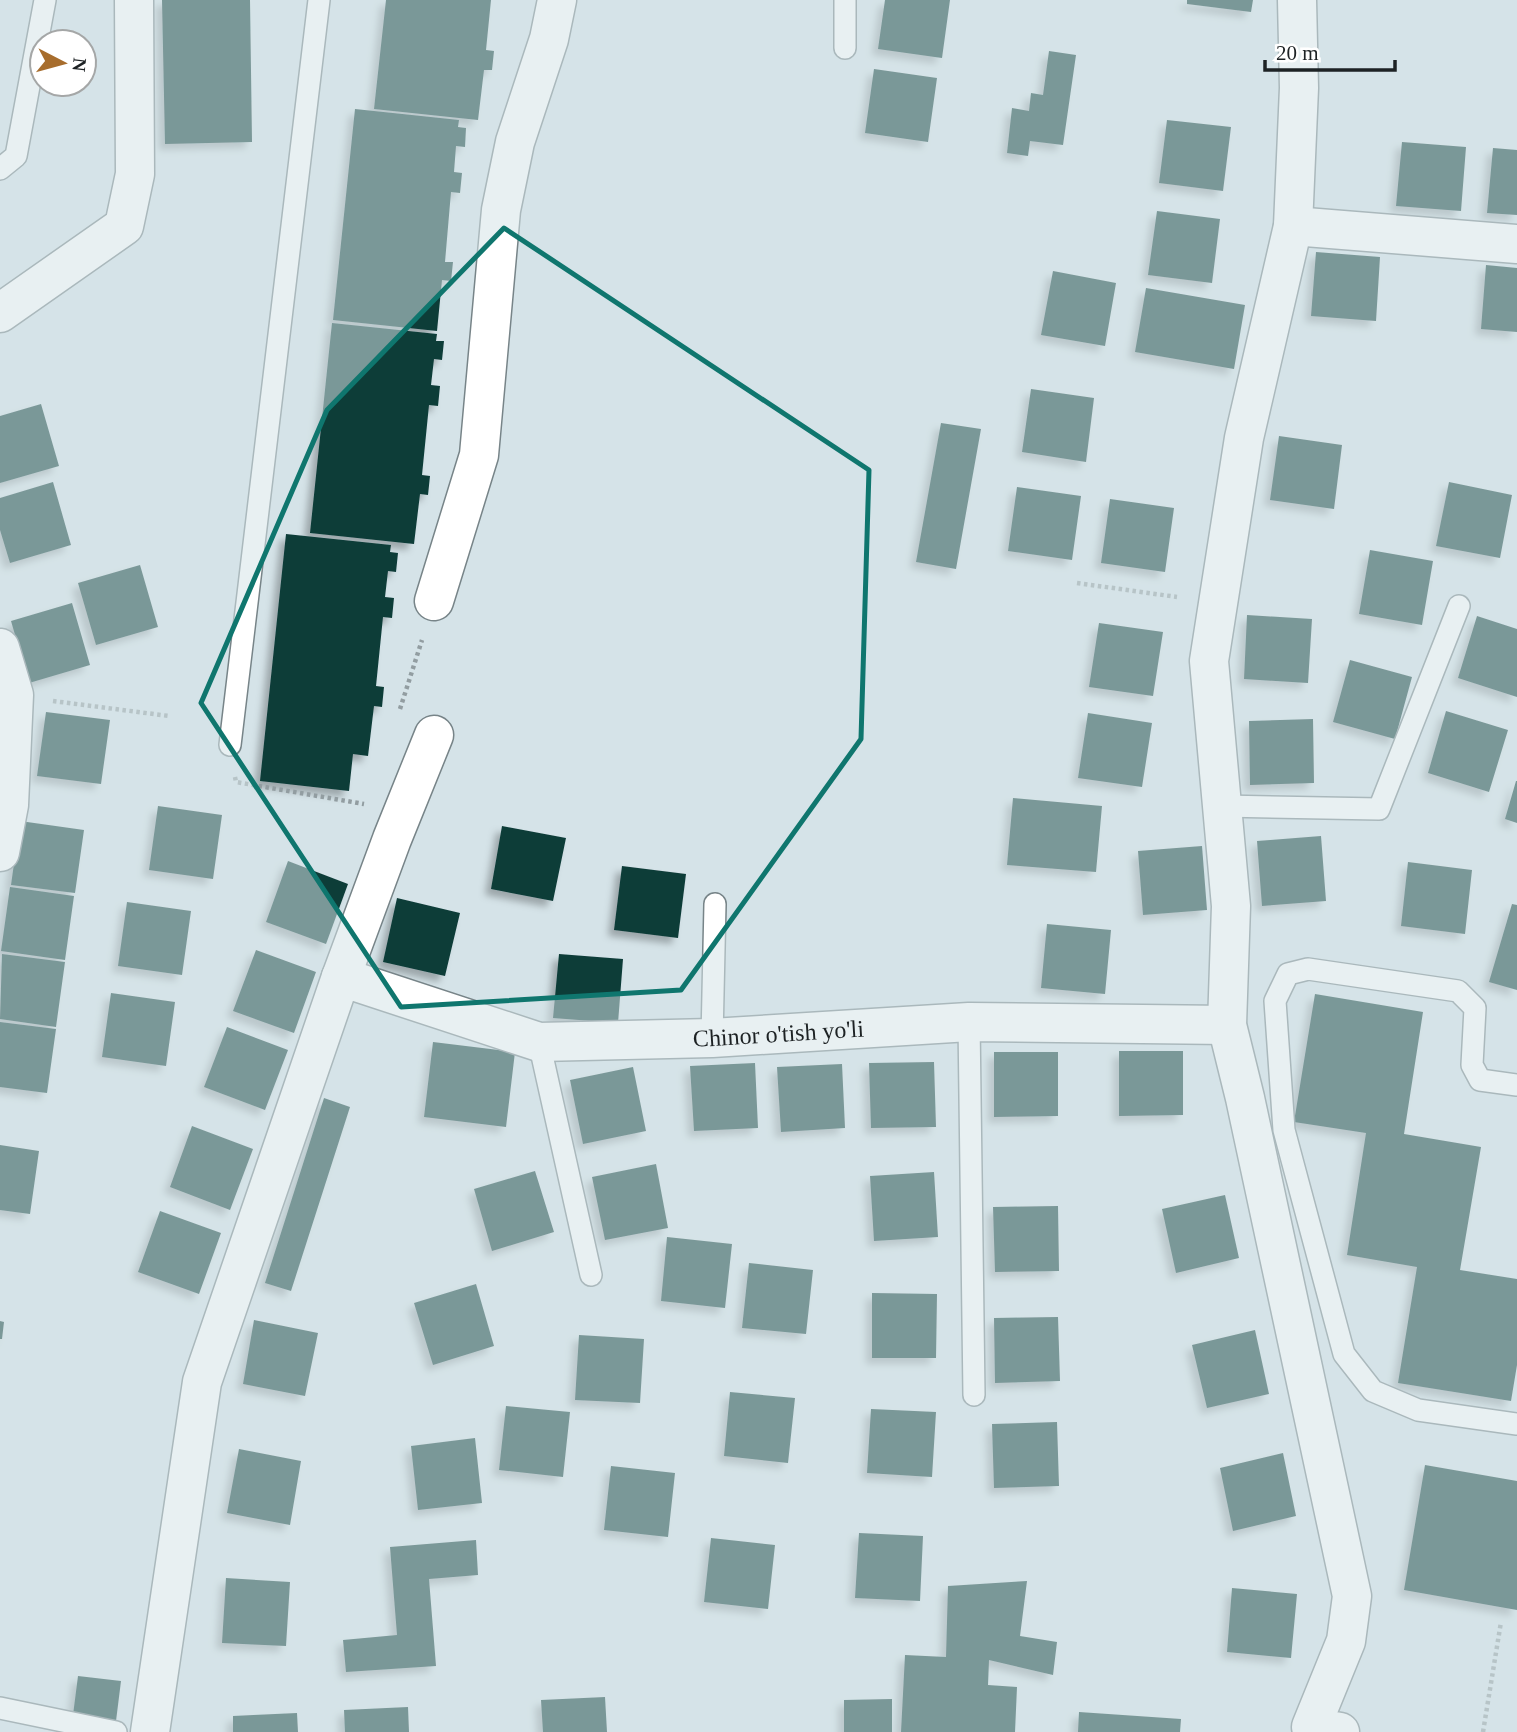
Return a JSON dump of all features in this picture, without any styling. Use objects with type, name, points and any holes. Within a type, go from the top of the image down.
[{"type":"street","points":[[0,313],[124,226],[135,174],[134,0]]},
{"type":"street","points":[[434,601],[479,455],[501,210],[515,142],[549,40],[557,0]]},
{"type":"street","points":[[1297,0],[1299,88],[1293,226],[1244,438],[1209,661],[1231,906],[1227,1025],[1352,1596],[1346,1641],[1320,1730]]},
{"type":"street","points":[[1293,226],[1517,244]]},
{"type":"street","points":[[0,648],[14,695],[9,805],[0,852]]},
{"type":"street","points":[[150,1732],[202,1382],[341,977],[434,735]]},
{"type":"street","name":"Chinor o'tish yo'li","points":[[341,977],[539,1042],[712,1038],[969,1022],[1227,1025]]},
{"type":"lane","points":[[0,169],[16,156],[45,0]]},
{"type":"lane","points":[[230,745],[319,0]]},
{"type":"lane","points":[[845,0],[845,48]]},
{"type":"lane","points":[[1222,806],[1379,809],[1459,606]]},
{"type":"lane","points":[[712,1038],[715,904]]},
{"type":"lane","points":[[1517,1085],[1480,1080],[1472,1065],[1475,1008],[1458,992],[1307,969],[1287,974],[1275,1001],[1284,1130],[1344,1354],[1373,1391],[1418,1410],[1517,1424]]},
{"type":"lane","points":[[969,1022],[974,1395]]},
{"type":"lane","points":[[539,1042],[591,1275]]},
{"type":"lane","points":[[0,1708],[116,1732]]},
{"type":"path","points":[[1077,583],[1219,602]]},
{"type":"path","points":[[398,716],[434,601]]},
{"type":"path","points":[[14,695],[169,716]]},
{"type":"path","points":[[230,745],[236,782],[369,805]]},
{"type":"path","points":[[1483,1732],[1501,1622]]},
{"type":"highlighted area","points":[[504,228],[869,470],[861,739],[681,990],[401,1007],[201,703],[327,410]]},
{"type":"building","points":[[162,0],[250,0],[252,142],[165,144]]},
{"type":"building","points":[[386,0],[491,0],[486,50],[494,51],[492,70],[484,70],[478,120],[374,109]]},
{"type":"building","points":[[885,0],[950,0],[942,58],[878,49]]},
{"type":"building","points":[[1187,0],[1253,0],[1251,12],[1187,4]]},
{"type":"building","points":[[1049,51],[1076,55],[1063,145],[1030,141],[1028,156],[1007,153],[1012,108],[1029,111],[1031,93],[1043,95]]},
{"type":"building","points":[[874,69],[937,78],[928,142],[865,133]]},
{"type":"building","points":[[355,109],[459,120],[458,127],[466,128],[465,147],[456,146],[454,172],[462,173],[460,193],[451,192],[445,262],[453,262],[451,281],[442,280],[437,331],[333,320]]},
{"type":"building","points":[[1167,120],[1231,127],[1223,191],[1159,183]]},
{"type":"building","points":[[1402,142],[1466,147],[1461,211],[1396,206]]},
{"type":"building","points":[[1493,148],[1517,150],[1517,215],[1487,213]]},
{"type":"building","points":[[1157,211],[1220,219],[1212,283],[1148,275]]},
{"type":"building","points":[[1316,252],[1380,257],[1376,321],[1311,316]]},
{"type":"building","points":[[1486,265],[1517,268],[1517,332],[1481,329]]},
{"type":"building","points":[[1053,271],[1116,283],[1105,346],[1041,335]]},
{"type":"building","points":[[1146,288],[1245,305],[1234,369],[1135,352]]},
{"type":"building","points":[[332,323],[437,334],[436,341],[444,341],[442,360],[434,359],[431,385],[440,386],[438,406],[429,405],[422,475],[430,476],[428,495],[420,494],[414,544],[310,533]]},
{"type":"building","points":[[1031,389],[1094,398],[1086,462],[1022,452]]},
{"type":"building","points":[[41,404],[59,466],[0,483],[0,416]]},
{"type":"building","points":[[941,423],[981,429],[956,569],[916,562]]},
{"type":"building","points":[[1279,436],[1342,445],[1334,509],[1270,500]]},
{"type":"building","points":[[53,482],[71,545],[10,563],[0,530],[0,498]]},
{"type":"building","points":[[1449,482],[1512,495],[1500,558],[1436,546]]},
{"type":"building","points":[[1017,487],[1081,496],[1072,560],[1008,551]]},
{"type":"building","points":[[1110,499],[1174,508],[1165,572],[1101,563]]},
{"type":"building","points":[[286,534],[391,545],[390,552],[398,553],[396,572],[388,571],[385,597],[394,598],[392,618],[383,617],[376,686],[384,687],[382,707],[374,706],[368,756],[353,754],[349,791],[260,781]]},
{"type":"building","points":[[1370,550],[1433,561],[1422,625],[1359,614]]},
{"type":"building","points":[[140,565],[158,627],[96,645],[78,583]]},
{"type":"building","points":[[72,603],[90,665],[29,683],[11,621]]},
{"type":"building","points":[[1247,615],[1312,619],[1308,683],[1244,679]]},
{"type":"building","points":[[1477,616],[1517,629],[1517,697],[1458,678]]},
{"type":"building","points":[[1099,623],[1163,632],[1153,696],[1089,687]]},
{"type":"building","points":[[1350,660],[1412,677],[1395,739],[1333,722]]},
{"type":"building","points":[[1446,711],[1508,730],[1489,792],[1428,773]]},
{"type":"building","points":[[46,712],[110,720],[101,784],[37,776]]},
{"type":"building","points":[[1088,713],[1152,723],[1142,787],[1078,778]]},
{"type":"building","points":[[1313,719],[1314,783],[1250,785],[1249,721]]},
{"type":"building","points":[[1517,781],[1517,823],[1505,819]]},
{"type":"building","points":[[1013,798],[1102,806],[1096,872],[1007,865]]},
{"type":"building","points":[[158,806],[222,815],[213,879],[149,870]]},
{"type":"building","points":[[20,821],[84,830],[75,893],[11,885]]},
{"type":"building","points":[[502,826],[566,838],[553,901],[491,889]]},
{"type":"building","points":[[1321,836],[1326,901],[1262,906],[1257,841]]},
{"type":"building","points":[[1202,846],[1207,910],[1143,915],[1138,851]]},
{"type":"building","points":[[288,861],[348,884],[326,944],[266,922]]},
{"type":"building","points":[[1408,862],[1472,870],[1465,934],[1401,926]]},
{"type":"building","points":[[622,866],[686,874],[678,938],[614,930]]},
{"type":"building","points":[[10,887],[74,896],[65,960],[1,951]]},
{"type":"building","points":[[397,898],[460,913],[445,976],[383,962]]},
{"type":"building","points":[[127,902],[191,911],[182,975],[118,966]]},
{"type":"building","points":[[1512,904],[1517,905],[1517,990],[1489,982]]},
{"type":"building","points":[[1047,924],[1111,930],[1105,994],[1041,988]]},
{"type":"building","points":[[256,950],[316,972],[294,1033],[233,1011]]},
{"type":"building","points":[[2,954],[65,962],[56,1027],[0,1019]]},
{"type":"building","points":[[559,954],[623,959],[618,1023],[553,1018]]},
{"type":"building","points":[[111,993],[175,1002],[166,1066],[102,1057]]},
{"type":"building","points":[[1315,994],[1423,1012],[1404,1134],[1481,1147],[1460,1270],[1517,1279],[1517,1365],[1511,1401],[1398,1383],[1417,1267],[1347,1255],[1366,1133],[1294,1122]]},
{"type":"building","points":[[0,1022],[56,1029],[47,1093],[0,1087]]},
{"type":"building","points":[[227,1027],[288,1050],[265,1110],[204,1087]]},
{"type":"building","points":[[433,1042],[515,1052],[506,1127],[424,1117]]},
{"type":"building","points":[[1119,1051],[1183,1051],[1183,1115],[1119,1116]]},
{"type":"building","points":[[994,1052],[1058,1052],[1058,1116],[994,1117]]},
{"type":"building","points":[[934,1062],[936,1127],[871,1128],[869,1063]]},
{"type":"building","points":[[755,1063],[758,1128],[694,1131],[690,1066]]},
{"type":"building","points":[[842,1064],[845,1128],[781,1132],[777,1067]]},
{"type":"building","points":[[633,1067],[646,1131],[583,1144],[570,1080]]},
{"type":"building","points":[[324,1098],[350,1107],[291,1291],[265,1283]]},
{"type":"building","points":[[192,1126],[253,1149],[230,1210],[170,1187]]},
{"type":"building","points":[[0,1145],[39,1151],[30,1214],[0,1210]]},
{"type":"building","points":[[656,1164],[668,1228],[605,1240],[592,1177]]},
{"type":"building","points":[[535,1171],[554,1232],[492,1251],[474,1189]]},
{"type":"building","points":[[934,1172],[938,1237],[874,1241],[870,1176]]},
{"type":"building","points":[[1225,1195],[1239,1258],[1176,1273],[1162,1209]]},
{"type":"building","points":[[1058,1206],[1059,1271],[995,1272],[993,1207]]},
{"type":"building","points":[[160,1211],[221,1233],[199,1294],[138,1272]]},
{"type":"building","points":[[667,1237],[732,1244],[725,1308],[661,1301]]},
{"type":"building","points":[[749,1263],[813,1270],[806,1334],[742,1328]]},
{"type":"building","points":[[476,1284],[494,1346],[433,1365],[414,1303]]},
{"type":"building","points":[[872,1293],[937,1294],[936,1358],[872,1358]]},
{"type":"building","points":[[1058,1317],[1060,1381],[995,1383],[994,1318]]},
{"type":"building","points":[[254,1320],[318,1333],[305,1396],[243,1384]]},
{"type":"building","points":[[0,1321],[4,1322],[2,1339],[0,1339]]},
{"type":"building","points":[[1255,1330],[1269,1394],[1207,1408],[1192,1345]]},
{"type":"building","points":[[579,1335],[644,1339],[640,1403],[575,1400]]},
{"type":"building","points":[[730,1392],[795,1398],[788,1463],[724,1456]]},
{"type":"building","points":[[506,1406],[570,1412],[563,1477],[499,1470]]},
{"type":"building","points":[[871,1409],[936,1412],[932,1477],[867,1473]]},
{"type":"building","points":[[1057,1422],[1059,1486],[994,1488],[992,1424]]},
{"type":"building","points":[[475,1438],[482,1503],[418,1510],[411,1446]]},
{"type":"building","points":[[239,1449],[301,1461],[290,1525],[227,1513]]},
{"type":"building","points":[[1283,1453],[1296,1516],[1233,1531],[1220,1468]]},
{"type":"building","points":[[1425,1465],[1517,1481],[1517,1610],[1404,1590]]},
{"type":"building","points":[[611,1466],[675,1473],[668,1537],[604,1530]]},
{"type":"building","points":[[859,1533],[923,1536],[920,1601],[855,1598]]},
{"type":"building","points":[[711,1538],[775,1545],[768,1609],[704,1602]]},
{"type":"building","points":[[476,1540],[478,1575],[429,1579],[436,1666],[346,1672],[343,1640],[397,1635],[390,1547]]},
{"type":"building","points":[[226,1578],[290,1582],[286,1646],[222,1643]]},
{"type":"building","points":[[1027,1581],[1020,1636],[1057,1642],[1053,1675],[989,1660],[988,1685],[1017,1687],[1015,1732],[901,1732],[905,1655],[946,1657],[948,1586]]},
{"type":"building","points":[[1232,1588],[1297,1594],[1291,1658],[1227,1652]]},
{"type":"building","points":[[78,1676],[121,1681],[116,1721],[73,1715]]},
{"type":"building","points":[[605,1697],[607,1732],[543,1732],[541,1700]]},
{"type":"building","points":[[892,1699],[892,1732],[844,1732],[844,1700]]},
{"type":"building","points":[[408,1707],[409,1732],[345,1732],[344,1710]]},
{"type":"building","points":[[1079,1712],[1181,1719],[1180,1732],[1078,1732]]},
{"type":"building","points":[[297,1713],[298,1732],[233,1732],[233,1716]]}]
